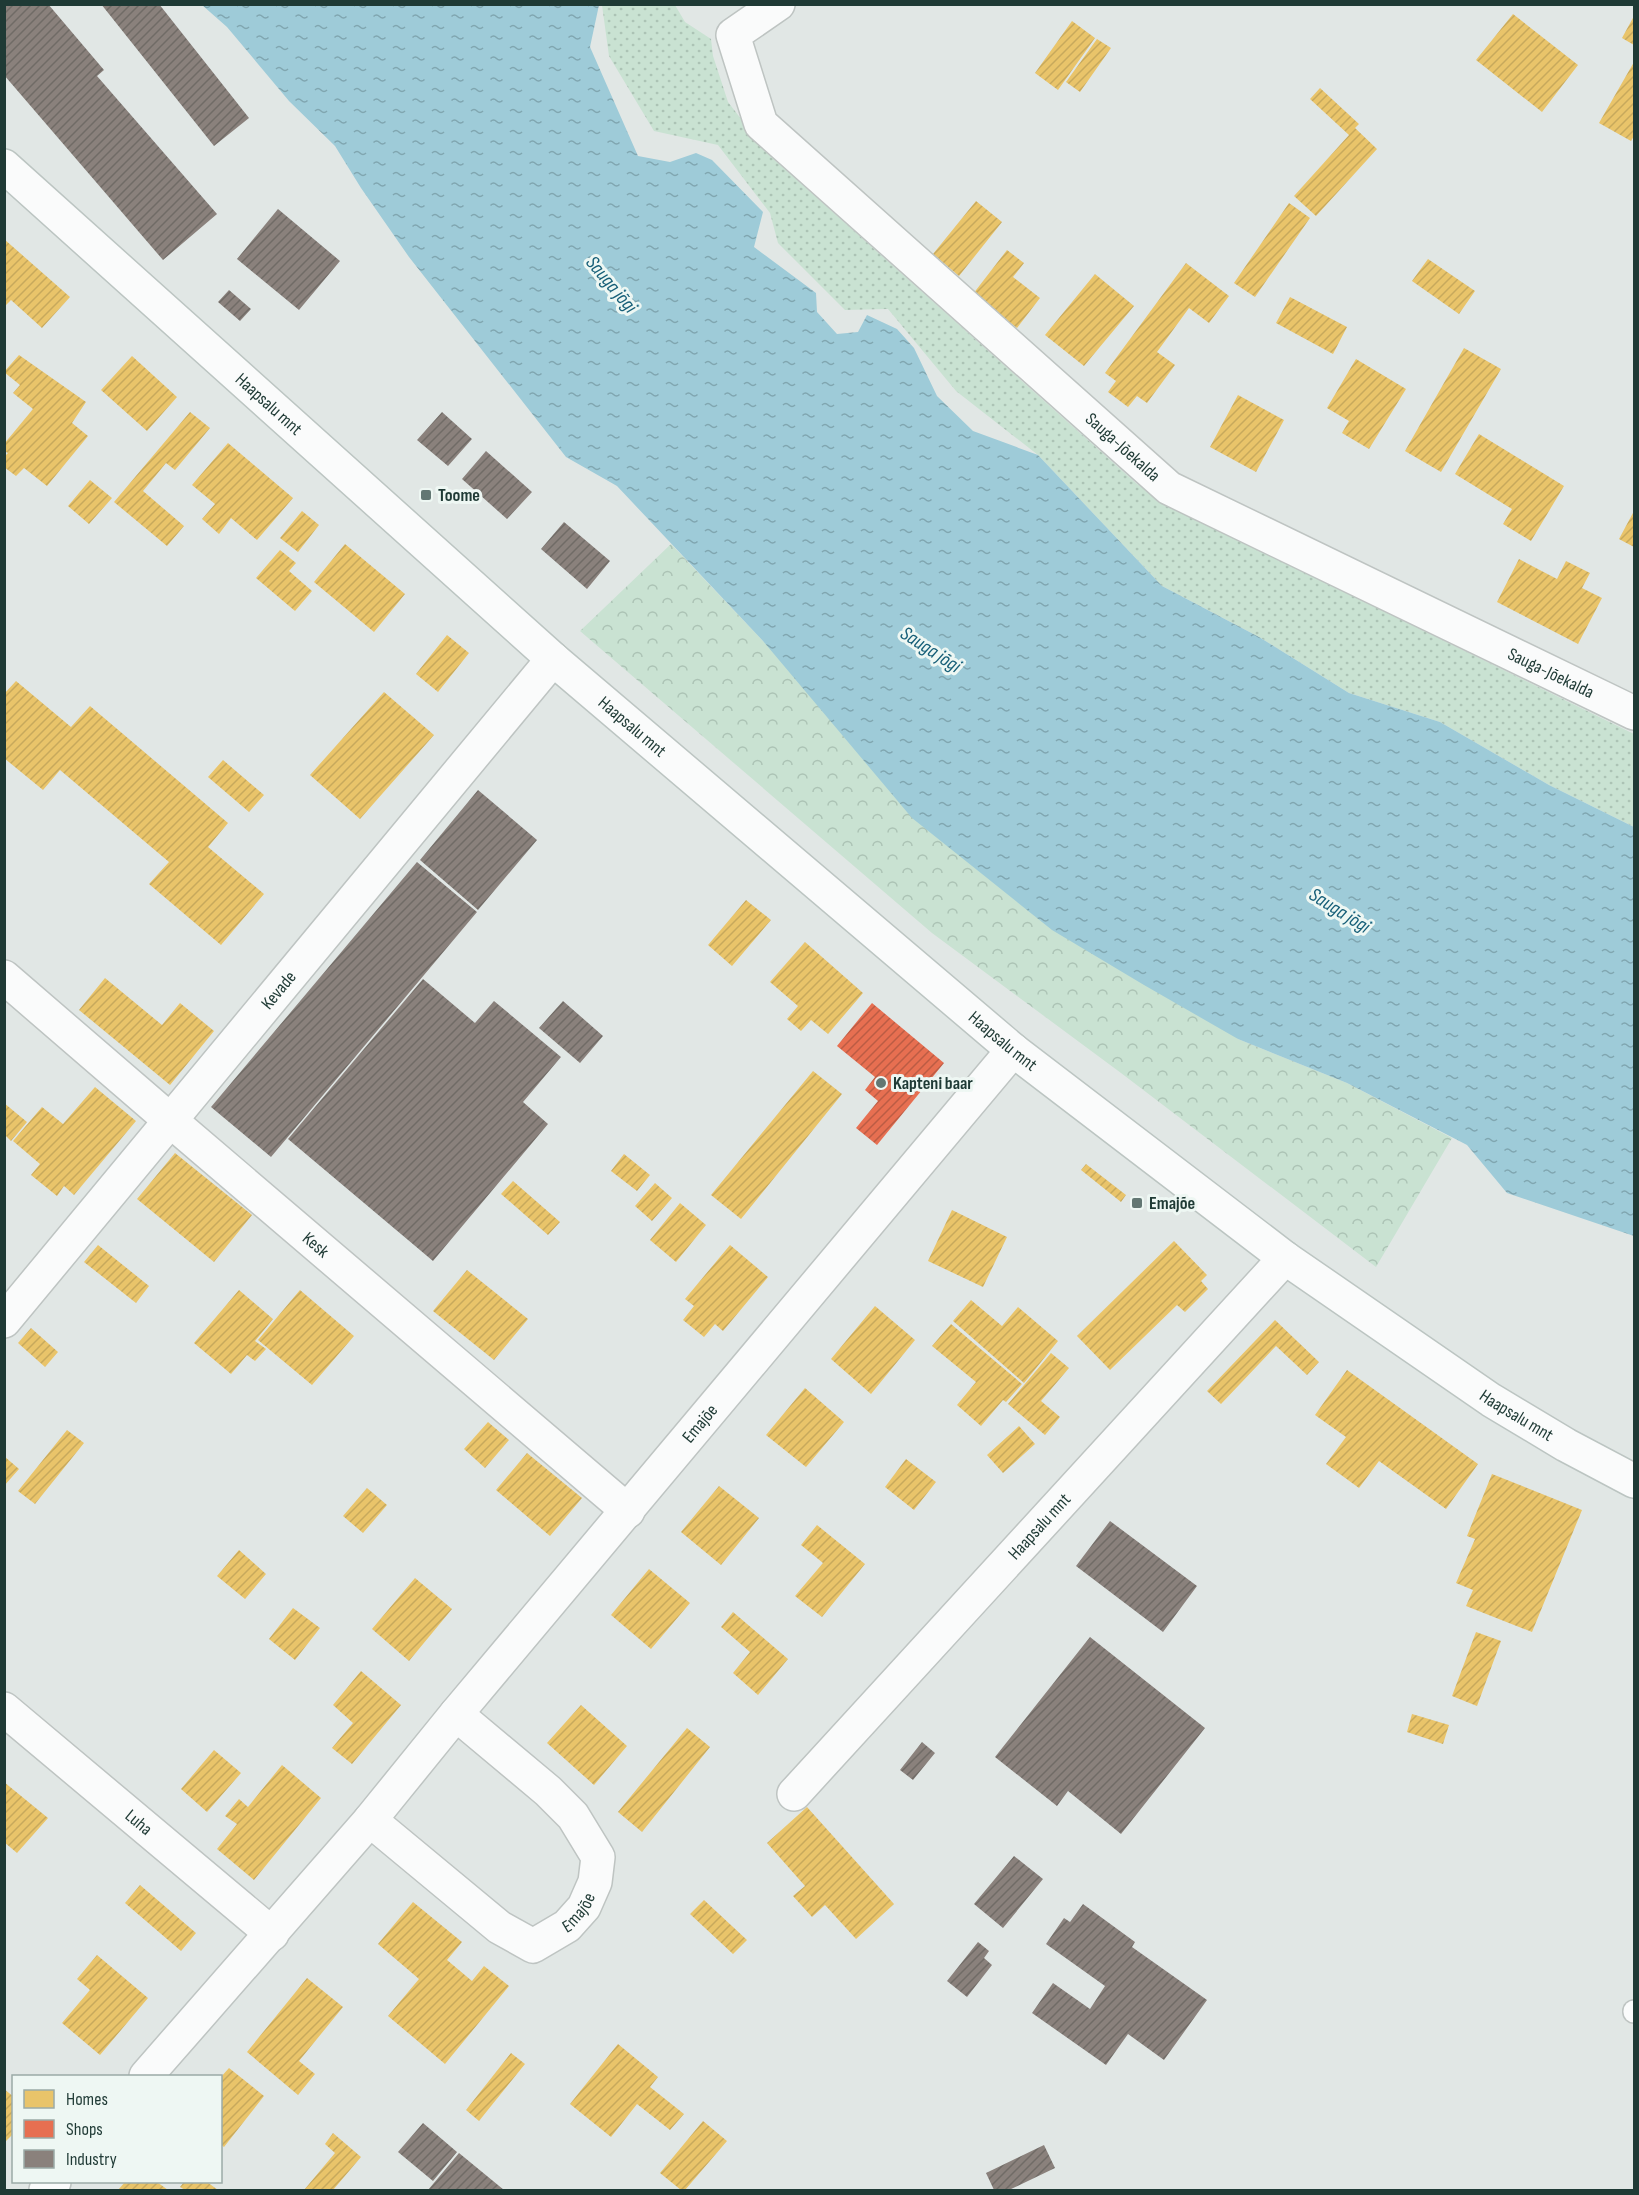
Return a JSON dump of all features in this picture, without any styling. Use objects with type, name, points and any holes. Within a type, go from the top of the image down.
[{"type":"street","name":"Sauga-Jõekalda","points":[[778,4],[733,36],[761,124],[1169,488],[1635,714]]},
{"type":"street","name":"Haapsalu mnt","points":[[4,166],[553,658],[1013,1050],[1285,1258],[1491,1400],[1566,1445],[1635,1481]]},
{"type":"street","name":"Kevade","points":[[4,1321],[553,658]]},
{"type":"street","name":"Kesk","points":[[4,977],[628,1511]]},
{"type":"street","name":"Emajõe","points":[[147,2075],[370,1820],[456,1714],[1013,1050]]},
{"type":"street","name":"Haapsalu mnt","points":[[794,1794],[1285,1258]]},
{"type":"street","name":"Luha","points":[[4,1709],[272,1934]]},
{"type":"street","name":"Emajõe","points":[[370,1820],[499,1927],[533,1946],[567,1926],[584,1907],[595,1882],[598,1857],[573,1816],[548,1791],[456,1714]]},
{"type":"green space","points":[[602,5],[675,5],[685,22],[711,39],[713,56],[728,102],[768,154],[1137,484],[1180,511],[1634,734],[1634,827],[1549,785],[1440,722],[1349,693],[1259,637],[1162,586],[1038,455],[956,391],[888,309],[845,310],[778,243],[770,213],[718,145],[654,131],[609,56]]},
{"type":"green space","points":[[671,544],[763,641],[1238,1039],[1347,1083],[1452,1138],[1376,1267],[932,933],[580,631]]},
{"type":"water","name":"Sauga jõgi","points":[[202,5],[599,5],[590,47],[638,156],[670,162],[696,153],[712,160],[763,212],[754,247],[816,293],[817,312],[837,334],[858,332],[867,315],[897,329],[914,348],[937,396],[973,431],[1038,455],[1162,586],[1259,637],[1349,693],[1440,722],[1549,785],[1634,827],[1634,1236],[1507,1193],[1467,1145],[1347,1083],[1238,1039],[1144,985],[1052,930],[912,818],[763,641],[617,486],[566,457],[409,257],[335,146],[289,101],[227,27]]},
{"type":"building: Homes","points":[[1513,14],[1578,65],[1542,112],[1476,60]]},
{"type":"building: Homes","points":[[1634,16],[1634,45],[1622,38]]},
{"type":"building: Homes","points":[[1072,21],[1095,38],[1058,90],[1035,73]]},
{"type":"building: Homes","points":[[1097,39],[1111,48],[1080,92],[1066,82]]},
{"type":"building: Homes","points":[[1634,62],[1634,136],[1631,141],[1599,123]]},
{"type":"building: Homes","points":[[1320,88],[1359,124],[1355,128],[1377,149],[1316,216],[1294,196],[1349,135],[1310,99]]},
{"type":"building: Homes","points":[[976,201],[1002,222],[959,276],[933,254]]},
{"type":"building: Homes","points":[[1289,203],[1310,218],[1255,297],[1234,283]]},
{"type":"building: Homes","points":[[4,239],[70,297],[42,328],[11,300],[4,307]]},
{"type":"building: Homes","points":[[1007,250],[1024,263],[1013,277],[1040,298],[1017,328],[973,294]]},
{"type":"building: Homes","points":[[1428,259],[1475,291],[1459,314],[1412,281]]},
{"type":"building: Homes","points":[[1186,263],[1229,296],[1209,323],[1189,308],[1157,352],[1175,365],[1147,403],[1137,396],[1128,407],[1108,392],[1116,381],[1105,373]]},
{"type":"building: Homes","points":[[1095,274],[1134,306],[1084,366],[1045,335]]},
{"type":"building: Homes","points":[[1290,297],[1347,327],[1333,354],[1276,323]]},
{"type":"building: Homes","points":[[1464,348],[1501,369],[1441,472],[1405,451]]},
{"type":"building: Homes","points":[[19,355],[86,402],[72,423],[88,436],[47,486],[24,468],[16,476],[4,467],[4,457],[8,453],[4,451],[4,444],[33,409],[13,393],[20,385],[4,372]]},
{"type":"building: Homes","points":[[132,356],[177,397],[147,431],[101,390]]},
{"type":"building: Homes","points":[[1356,359],[1406,389],[1369,449],[1342,433],[1349,421],[1327,408]]},
{"type":"building: Homes","points":[[1238,395],[1284,420],[1256,472],[1210,447]]},
{"type":"building: Homes","points":[[190,412],[210,428],[175,470],[166,463],[143,491],[184,526],[167,546],[114,502]]},
{"type":"building: Homes","points":[[1479,434],[1564,486],[1531,541],[1503,524],[1512,509],[1455,474]]},
{"type":"building: Homes","points":[[228,443],[293,498],[257,540],[231,518],[219,534],[202,519],[215,504],[192,485]]},
{"type":"building: Homes","points":[[90,480],[112,498],[89,524],[68,506]]},
{"type":"building: Homes","points":[[302,511],[319,525],[298,552],[280,538]]},
{"type":"building: Homes","points":[[1634,511],[1634,547],[1619,539]]},
{"type":"building: Homes","points":[[345,544],[405,594],[374,632],[314,582]]},
{"type":"building: Homes","points":[[280,550],[296,563],[289,571],[312,591],[295,611],[256,578]]},
{"type":"building: Homes","points":[[1519,559],[1557,579],[1566,561],[1590,573],[1582,588],[1602,598],[1578,644],[1497,602]]},
{"type":"building: Homes","points":[[447,635],[469,653],[438,692],[416,674]]},
{"type":"building: Homes","points":[[16,681],[71,727],[90,706],[228,823],[208,847],[264,894],[221,945],[149,884],[169,862],[60,770],[43,790],[4,758],[4,694]]},
{"type":"building: Homes","points":[[384,692],[434,735],[360,819],[310,775]]},
{"type":"building: Homes","points":[[223,760],[264,795],[249,812],[208,777]]},
{"type":"building: Homes","points":[[746,900],[771,920],[732,966],[708,945]]},
{"type":"building: Homes","points":[[805,942],[863,993],[828,1034],[811,1020],[801,1031],[787,1019],[798,1006],[770,982]]},
{"type":"building: Homes","points":[[105,978],[162,1025],[180,1003],[214,1031],[170,1085],[79,1010]]},
{"type":"building: Homes","points":[[813,1071],[842,1094],[741,1219],[711,1195]]},
{"type":"building: Homes","points":[[95,1087],[136,1121],[74,1195],[64,1186],[57,1196],[31,1175],[40,1164],[13,1141],[42,1107],[63,1124]]},
{"type":"building: Homes","points":[[4,1103],[27,1122],[11,1141],[6,1136],[4,1138]]},
{"type":"building: Homes","points":[[175,1153],[252,1215],[214,1262],[137,1199]]},
{"type":"building: Homes","points":[[624,1154],[650,1175],[637,1191],[611,1171]]},
{"type":"building: Homes","points":[[1086,1164],[1126,1195],[1121,1202],[1081,1170]]},
{"type":"building: Homes","points":[[513,1181],[560,1222],[548,1235],[501,1194]]},
{"type":"building: Homes","points":[[655,1183],[672,1198],[652,1221],[635,1206]]},
{"type":"building: Homes","points":[[680,1203],[706,1225],[676,1262],[650,1240]]},
{"type":"building: Homes","points":[[952,1210],[1007,1237],[983,1287],[928,1261]]},
{"type":"building: Homes","points":[[1174,1241],[1207,1275],[1201,1281],[1208,1289],[1185,1312],[1177,1305],[1110,1370],[1077,1336]]},
{"type":"building: Homes","points":[[98,1245],[149,1286],[136,1303],[84,1262]]},
{"type":"building: Homes","points":[[730,1245],[768,1277],[723,1331],[715,1324],[704,1337],[683,1320],[694,1306],[685,1299]]},
{"type":"building: Homes","points":[[467,1270],[528,1319],[494,1360],[433,1311]]},
{"type":"building: Homes","points":[[239,1290],[273,1319],[255,1341],[266,1349],[255,1361],[247,1355],[231,1374],[194,1343]]},
{"type":"building: Homes","points":[[300,1290],[354,1336],[312,1385],[258,1340]]},
{"type":"building: Homes","points":[[971,1300],[1002,1326],[1018,1307],[1058,1341],[1024,1383],[953,1321]]},
{"type":"building: Homes","points":[[875,1306],[915,1340],[871,1394],[831,1359]]},
{"type":"building: Homes","points":[[1275,1320],[1319,1362],[1307,1375],[1276,1346],[1221,1404],[1207,1391]]},
{"type":"building: Homes","points":[[951,1324],[1022,1384],[1006,1402],[1003,1400],[981,1426],[957,1405],[976,1382],[932,1346]]},
{"type":"building: Homes","points":[[31,1328],[58,1352],[45,1367],[18,1343]]},
{"type":"building: Homes","points":[[1051,1353],[1069,1368],[1041,1401],[1060,1417],[1045,1435],[1008,1404]]},
{"type":"building: Homes","points":[[1347,1370],[1478,1464],[1446,1509],[1379,1461],[1359,1488],[1326,1464],[1346,1437],[1315,1415]]},
{"type":"building: Homes","points":[[805,1388],[844,1422],[806,1467],[766,1435]]},
{"type":"building: Homes","points":[[488,1422],[509,1440],[485,1468],[464,1449]]},
{"type":"building: Homes","points":[[1019,1426],[1035,1444],[1003,1473],[987,1455]]},
{"type":"building: Homes","points":[[67,1430],[84,1443],[35,1504],[18,1491]]},
{"type":"building: Homes","points":[[527,1453],[582,1498],[550,1536],[496,1490]]},
{"type":"building: Homes","points":[[4,1456],[19,1469],[4,1486]]},
{"type":"building: Homes","points":[[906,1459],[936,1482],[914,1510],[885,1487]]},
{"type":"building: Homes","points":[[1492,1474],[1582,1510],[1532,1632],[1466,1606],[1473,1590],[1456,1583],[1475,1539],[1467,1536]]},
{"type":"building: Homes","points":[[719,1486],[759,1518],[721,1565],[681,1532]]},
{"type":"building: Homes","points":[[367,1488],[387,1505],[363,1533],[343,1516]]},
{"type":"building: Homes","points":[[817,1525],[865,1564],[822,1617],[795,1596],[823,1563],[801,1545]]},
{"type":"building: Homes","points":[[239,1550],[266,1574],[245,1599],[217,1576]]},
{"type":"building: Homes","points":[[649,1569],[690,1603],[651,1649],[611,1615]]},
{"type":"building: Homes","points":[[415,1578],[452,1609],[409,1661],[372,1629]]},
{"type":"building: Homes","points":[[293,1608],[320,1628],[295,1660],[269,1639]]},
{"type":"building: Homes","points":[[733,1612],[788,1659],[758,1695],[733,1673],[750,1652],[721,1627]]},
{"type":"building: Homes","points":[[1476,1632],[1501,1641],[1477,1706],[1452,1696]]},
{"type":"building: Homes","points":[[361,1671],[401,1705],[352,1764],[332,1748],[353,1723],[333,1705]]},
{"type":"building: Homes","points":[[581,1705],[627,1746],[594,1785],[547,1743]]},
{"type":"building: Homes","points":[[1412,1714],[1449,1725],[1443,1744],[1407,1732]]},
{"type":"building: Homes","points":[[687,1728],[710,1747],[642,1832],[618,1812]]},
{"type":"building: Homes","points":[[214,1750],[241,1773],[207,1812],[181,1789]]},
{"type":"building: Homes","points":[[282,1765],[321,1798],[254,1880],[217,1849],[237,1824],[225,1816],[239,1799],[248,1807]]},
{"type":"building: Homes","points":[[4,1782],[48,1818],[17,1853],[4,1842]]},
{"type":"building: Homes","points":[[807,1807],[894,1904],[856,1939],[825,1905],[812,1917],[793,1896],[805,1886],[767,1843]]},
{"type":"building: Homes","points":[[140,1885],[196,1933],[181,1951],[125,1903]]},
{"type":"building: Homes","points":[[704,1900],[747,1940],[733,1954],[690,1914]]},
{"type":"building: Homes","points":[[413,1902],[462,1942],[447,1960],[472,1981],[484,1966],[509,1986],[445,2064],[388,2016],[419,1979],[378,1944]]},
{"type":"building: Homes","points":[[97,1955],[148,1998],[100,2055],[62,2023],[90,1990],[77,1979]]},
{"type":"building: Homes","points":[[307,1978],[343,2007],[299,2061],[315,2074],[298,2095],[247,2052]]},
{"type":"building: Homes","points":[[618,2044],[658,2077],[650,2087],[684,2114],[670,2130],[637,2104],[611,2137],[570,2104]]},
{"type":"building: Homes","points":[[511,2053],[525,2064],[479,2121],[466,2110]]},
{"type":"building: Homes","points":[[229,2068],[264,2096],[224,2147],[222,2146],[222,2076]]},
{"type":"building: Homes","points":[[4,2089],[12,2095],[12,2135],[4,2143]]},
{"type":"building: Homes","points":[[703,2121],[727,2141],[685,2190],[681,2190],[660,2173]]},
{"type":"building: Homes","points":[[333,2133],[361,2157],[333,2190],[304,2190],[335,2153],[325,2144]]},
{"type":"building: Homes","points":[[124,2183],[158,2183],[168,2190],[118,2190]]},
{"type":"building: Homes","points":[[183,2183],[208,2183],[218,2190],[185,2190],[180,2187]]},
{"type":"building: Shops","points":[[872,1003],[944,1063],[877,1145],[856,1128],[878,1101],[865,1090],[875,1077],[837,1046]]},
{"type":"building: Industry","points":[[4,4],[48,4],[104,70],[97,76],[217,214],[163,260],[4,75]]},
{"type":"building: Industry","points":[[101,4],[159,4],[249,118],[214,146]]},
{"type":"building: Industry","points":[[278,209],[340,261],[299,310],[237,259]]},
{"type":"building: Industry","points":[[229,290],[251,309],[240,321],[218,302]]},
{"type":"building: Industry","points":[[442,412],[472,439],[448,466],[417,440]]},
{"type":"building: Industry","points":[[486,451],[532,492],[507,519],[462,479]]},
{"type":"building: Industry","points":[[564,522],[610,561],[587,589],[541,549]]},
{"type":"building: Industry","points":[[478,790],[537,840],[478,910],[420,860]]},
{"type":"building: Industry","points":[[417,862],[477,912],[271,1157],[211,1107]]},
{"type":"building: Industry","points":[[423,979],[475,1023],[494,1001],[561,1057],[523,1102],[548,1124],[433,1261],[288,1139]]},
{"type":"building: Industry","points":[[563,1001],[603,1036],[580,1063],[539,1028]]},
{"type":"building: Industry","points":[[1110,1521],[1197,1586],[1163,1632],[1076,1566]]},
{"type":"building: Industry","points":[[1090,1637],[1205,1728],[1121,1834],[1068,1791],[1057,1806],[995,1757]]},
{"type":"building: Industry","points":[[922,1742],[935,1753],[913,1780],[900,1770]]},
{"type":"building: Industry","points":[[1014,1856],[1043,1879],[1003,1928],[974,1904]]},
{"type":"building: Industry","points":[[1083,1904],[1135,1942],[1132,1947],[1207,2000],[1164,2060],[1128,2034],[1106,2065],[1032,2013],[1053,1983],[1090,2009],[1105,1986],[1046,1944],[1064,1918],[1070,1922]]},
{"type":"building: Industry","points":[[978,1942],[989,1951],[984,1958],[992,1965],[967,1997],[947,1981]]},
{"type":"building: Industry","points":[[423,2123],[457,2152],[433,2181],[398,2152]]},
{"type":"building: Industry","points":[[1044,2145],[1055,2168],[1009,2190],[994,2190],[986,2173]]},
{"type":"building: Industry","points":[[459,2153],[504,2190],[428,2190]]},
{"type":"place","name":"Toome","points":[[426,495]]},
{"type":"place","name":"Kapteni baar","points":[[881,1083]]},
{"type":"place","name":"Emajõe","points":[[1137,1203]]}]
